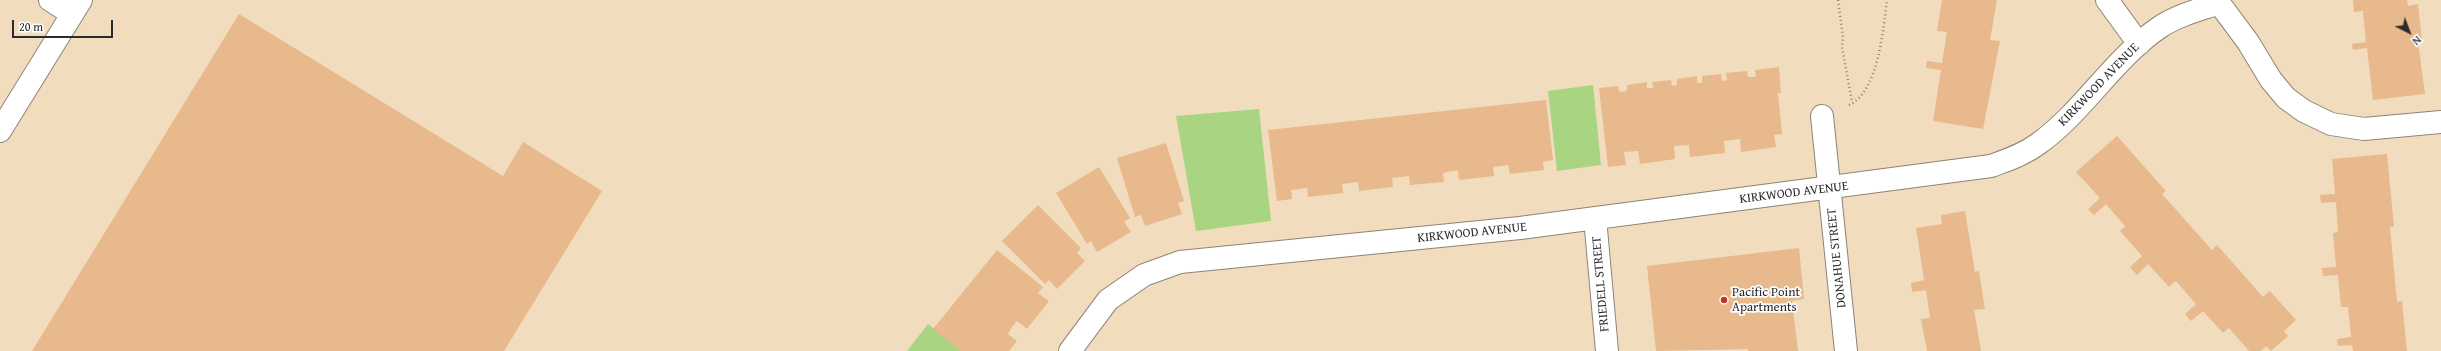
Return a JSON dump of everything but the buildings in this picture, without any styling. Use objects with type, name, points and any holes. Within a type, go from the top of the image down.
[{"type":"street","points":[[0,131],[76,7],[50,0]]},
{"type":"street","points":[[2107,0],[2138,44]]},
{"type":"street","name":"KIRKWOOD AVENUE","points":[[1070,351],[1108,300],[1144,275],[1180,262],[1520,228],[1991,166],[2019,156],[2057,129],[2138,44],[2161,27],[2184,14],[2219,2],[2248,42],[2271,80],[2286,98],[2304,111],[2332,124],[2364,129],[2441,122]]},
{"type":"street","name":"DONAHUE STREET","points":[[1822,116],[1846,351]]},
{"type":"street","name":"FRIEDELL STREET","points":[[1595,218],[1607,351]]},
{"type":"path","points":[[1838,0],[1844,54],[1853,103],[1869,83],[1879,54],[1888,0]]},
{"type":"green space","points":[[1593,85],[1601,165],[1557,171],[1548,91]]},
{"type":"green space","points":[[1259,109],[1271,221],[1196,231],[1176,116]]},
{"type":"green space","points":[[928,324],[963,351],[907,351]]},
{"type":"place","name":"Pacific Point Apartments","points":[[1724,300]]}]
